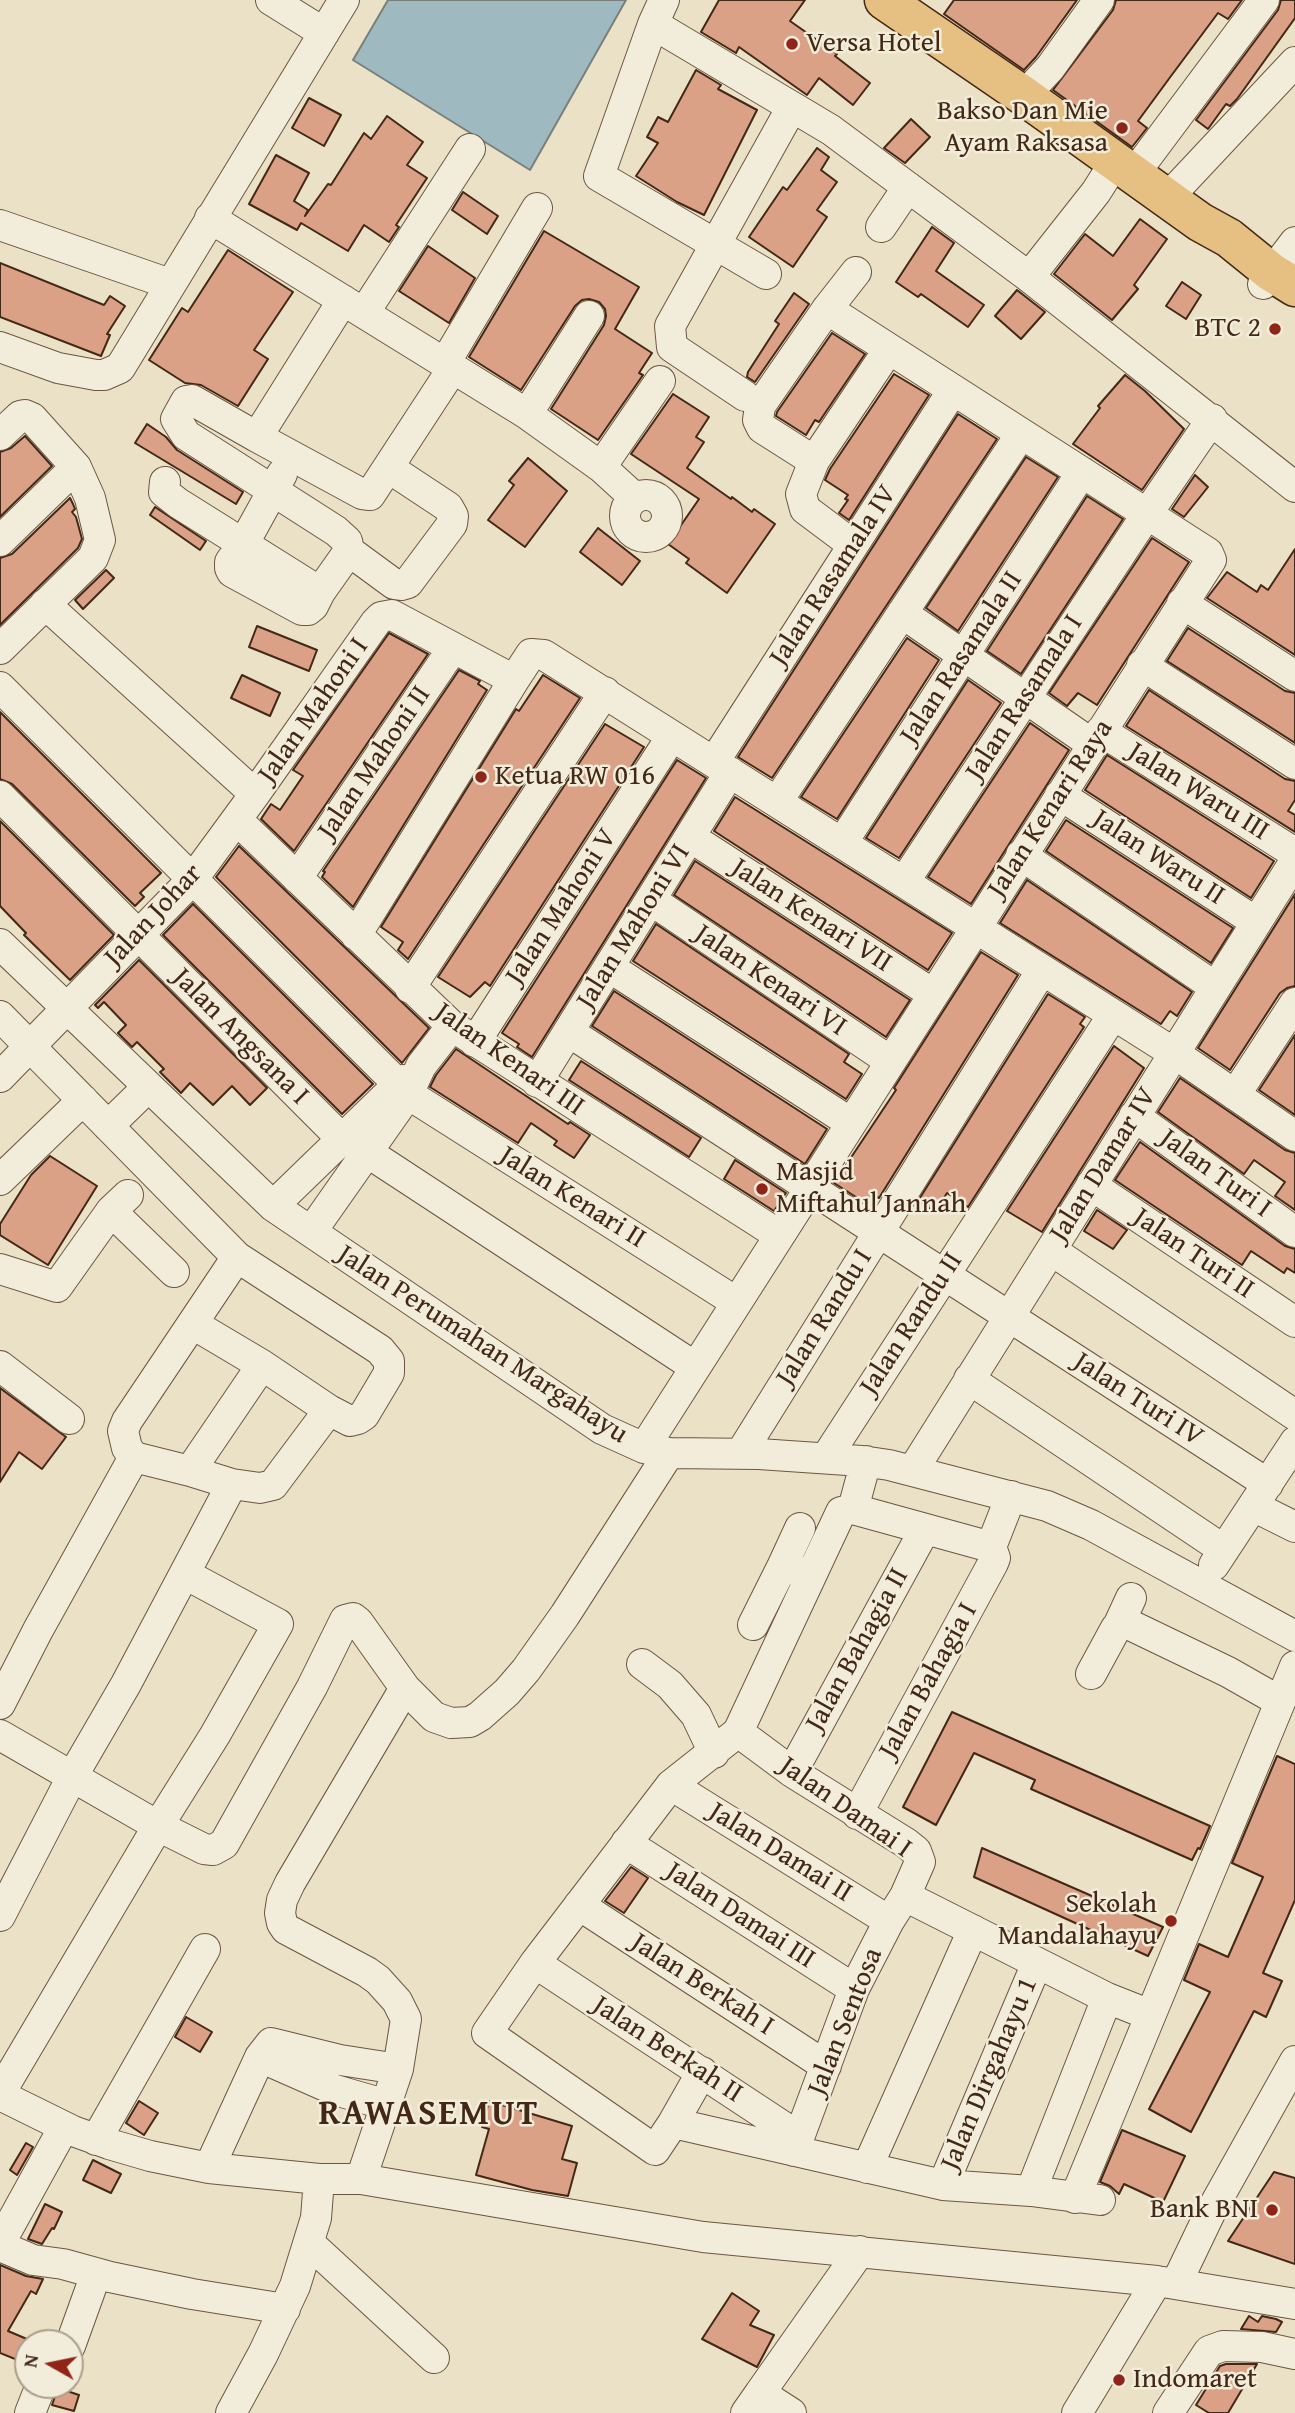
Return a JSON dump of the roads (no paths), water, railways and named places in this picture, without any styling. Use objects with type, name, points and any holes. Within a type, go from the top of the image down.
[{"type":"main road","points":[[908,6],[1024,96],[1200,222],[1224,251],[1285,262],[1290,311],[1295,313]]},
{"type":"street","points":[[271,0],[324,33]]},
{"type":"street","points":[[0,347],[58,368],[96,375],[113,372],[126,359],[344,0]]},
{"type":"street","points":[[1024,96],[1050,68],[1098,0]]},
{"type":"street","points":[[1029,277],[1096,192],[1125,168],[1264,0]]},
{"type":"street","points":[[766,274],[599,176],[659,12],[792,107],[831,130],[1029,277],[1295,487]]},
{"type":"street","points":[[1170,200],[1175,190],[1295,62]]},
{"type":"street","points":[[745,396],[673,347],[670,326],[792,107]]},
{"type":"street","points":[[257,437],[470,149]]},
{"type":"street","points":[[881,227],[908,187]]},
{"type":"street","points":[[389,468],[448,507],[453,516],[452,524],[408,583],[401,585],[394,584],[349,551],[346,541],[336,531],[186,435],[176,419],[186,401],[192,400],[292,457],[367,495],[372,495],[537,208]]},
{"type":"street","points":[[210,218],[527,414],[601,467],[635,498]]},
{"type":"street","points":[[0,225],[170,284]]},
{"type":"street","points":[[814,461],[762,428],[758,420],[760,406],[856,272]]},
{"type":"street","name":"Jalan Kenari Raya","points":[[158,1826],[207,1850],[214,1850],[224,1844],[313,1687],[327,1654],[348,1618],[358,1622],[405,1688],[427,1711],[443,1721],[462,1723],[480,1716],[507,1692],[526,1670],[565,1615],[656,1450],[695,1367],[1210,561],[1210,556],[1147,514],[827,309]]},
{"type":"street","points":[[527,414],[589,316]]},
{"type":"street","points":[[853,545],[805,509],[801,494],[814,461],[889,349]]},
{"type":"street","points":[[601,467],[660,380]]},
{"type":"street","name":"Jalan Rasamala IV","points":[[722,767],[853,545],[953,390]]},
{"type":"street","points":[[0,435],[20,416],[32,418],[76,467],[90,498],[100,540],[93,558],[0,649]]},
{"type":"street","name":"Jalan Rasamala I","points":[[904,882],[1212,419]]},
{"type":"street","points":[[777,802],[1021,434]]},
{"type":"street","points":[[244,543],[292,457]]},
{"type":"street","points":[[0,541],[76,467]]},
{"type":"street","name":"Jalan Rasamala II","points":[[842,843],[1082,472]]},
{"type":"street","points":[[164,482],[166,494],[320,592],[349,551]]},
{"type":"street","points":[[1182,603],[1295,677]]},
{"type":"street","points":[[45,604],[255,794]]},
{"type":"street","name":"Jalan Waru III","points":[[902,613],[1026,698],[1295,853]]},
{"type":"street","name":"Jalan Mahoni I","points":[[237,820],[376,622],[386,615],[398,616],[453,648]]},
{"type":"street","points":[[453,648],[514,680]]},
{"type":"street","name":"Jalan Mahoni II","points":[[297,878],[453,648]]},
{"type":"street","points":[[356,935],[531,654],[544,655],[1174,1053],[1295,1136]]},
{"type":"street","points":[[1142,665],[1295,764]]},
{"type":"street","name":"Jalan Kenari II","points":[[0,687],[402,1089],[736,1303]]},
{"type":"street","points":[[410,988],[605,692]]},
{"type":"street","name":"Jalan Mahoni V","points":[[355,1145],[421,1066],[464,1034],[672,736]]},
{"type":"street","name":"Jalan Mahoni VI","points":[[537,1082],[690,837],[722,767]]},
{"type":"street","name":"Jalan Waru II","points":[[1060,795],[1256,922]]},
{"type":"street","name":"Jalan Angsana I","points":[[0,796],[355,1145],[695,1367]]},
{"type":"street","name":"Jalan Kenari III","points":[[237,820],[410,988],[464,1034],[779,1235]]},
{"type":"street","name":"Jalan Johar","points":[[0,1077],[192,880],[237,820]]},
{"type":"street","name":"Jalan Kenari VII","points":[[690,837],[933,994]]},
{"type":"street","points":[[1021,855],[1215,987]]},
{"type":"street","name":"Jalan Damar IV","points":[[913,1470],[1295,861]]},
{"type":"street","name":"Jalan Kenari VI","points":[[650,900],[890,1061]]},
{"type":"street","name":"Jalan Perumahan Margahayu","points":[[0,944],[48,1028],[126,1109],[602,1429],[656,1450],[866,1461],[913,1470],[1048,1506],[1091,1525],[1295,1636]]},
{"type":"street","points":[[609,967],[850,1123]]},
{"type":"street","name":"Jalan Randu I","points":[[741,1453],[1042,970]]},
{"type":"street","points":[[1235,1095],[1295,1003]]},
{"type":"street","name":"Jalan Randu II","points":[[826,1458],[1113,1015]]},
{"type":"street","points":[[0,1016],[48,1028],[83,1100]]},
{"type":"street","name":"Jalan Turi IV","points":[[569,1031],[1008,1317],[1260,1495],[1295,1527]]},
{"type":"street","points":[[83,1100],[126,1109],[237,1257],[386,1355],[390,1366],[387,1379],[364,1415],[350,1421],[193,1324]]},
{"type":"street","points":[[0,1180],[83,1100]]},
{"type":"street","name":"Jalan Turi I","points":[[1134,1116],[1295,1231]]},
{"type":"street","points":[[273,1206],[355,1145]]},
{"type":"street","points":[[311,1232],[355,1145]]},
{"type":"street","name":"Jalan Turi II","points":[[1091,1185],[1295,1322]]},
{"type":"street","points":[[0,1269],[57,1287],[120,1203],[174,1272]]},
{"type":"street","points":[[1051,1250],[1295,1415]]},
{"type":"street","points":[[237,1257],[124,1427],[125,1441],[134,1457],[232,1484],[260,1488],[278,1482],[329,1410]]},
{"type":"street","points":[[190,1471],[262,1365]]},
{"type":"street","points":[[0,1366],[69,1419]]},
{"type":"street","points":[[969,1379],[1224,1550]]},
{"type":"street","points":[[1201,1585],[1295,1442]]},
{"type":"street","points":[[0,1704],[134,1457]]},
{"type":"street","points":[[853,1508],[866,1461]]},
{"type":"street","points":[[0,1916],[72,1777],[126,1684],[232,1484]]},
{"type":"street","name":"Jalan Bahagia I","points":[[857,1814],[993,1563],[995,1558],[991,1548],[1012,1496]]},
{"type":"street","points":[[753,1625],[845,1509],[853,1508],[991,1548]]},
{"type":"street","points":[[702,2072],[655,2150],[488,2033],[535,1963],[671,1785],[738,1732],[796,1572],[800,1528]]},
{"type":"street","name":"Jalan Bahagia II","points":[[792,1772],[925,1529]]},
{"type":"street","points":[[185,1574],[278,1624],[215,1735],[158,1826],[0,2094],[64,2127],[96,2140],[150,2156],[209,2168],[319,2179],[361,2179],[703,2237],[1167,2283],[1295,2304]]},
{"type":"street","points":[[1091,1674],[1125,1611],[1129,1623],[1228,1672],[1279,1701]]},
{"type":"street","points":[[642,1664],[670,1685],[696,1715],[714,1753]]},
{"type":"street","points":[[673,2123],[797,2144],[867,2168],[943,2185],[1031,2191],[1088,2199],[1150,2015],[1295,1666]]},
{"type":"street","points":[[361,2179],[398,2069],[406,2019],[388,1989],[367,1972],[286,1929],[280,1913],[290,1882],[405,1688]]},
{"type":"street","name":"Jalan Damai I","points":[[738,1732],[792,1772],[906,1843],[919,1856],[919,1866],[905,1896]]},
{"type":"street","points":[[0,1735],[158,1826]]},
{"type":"street","name":"Jalan Damai II","points":[[671,1785],[889,1921]]},
{"type":"street","name":"Jalan Damai III","points":[[626,1843],[854,1989]]},
{"type":"street","points":[[905,1896],[1107,1998],[1150,2015]]},
{"type":"street","name":"Jalan Sentosa","points":[[797,2144],[854,1989],[905,1896]]},
{"type":"street","name":"Jalan Berkah I","points":[[579,1905],[826,2066]]},
{"type":"street","points":[[867,2168],[973,1930]]},
{"type":"street","points":[[96,2140],[205,1949]]},
{"type":"street","name":"Jalan Berkah II","points":[[535,1963],[702,2072],[797,2144]]},
{"type":"street","name":"Jalan Dirgahayu 1","points":[[943,2185],[1037,1963]]},
{"type":"street","points":[[1031,2191],[1107,1998]]},
{"type":"street","points":[[209,2168],[260,2057],[269,2045],[276,2043],[340,2060],[398,2069]]},
{"type":"street","points":[[260,2057],[335,2090],[387,2105]]},
{"type":"street","points":[[1077,2413],[1167,2283],[1210,2213],[1295,2062]]},
{"type":"street","points":[[64,2127],[0,2244],[33,2260],[63,2264],[96,2274],[192,2294],[285,2309]]},
{"type":"street","points":[[231,2413],[285,2309],[316,2218],[319,2179]]},
{"type":"street","points":[[309,2243],[434,2358]]},
{"type":"street","points":[[791,2413],[753,2403],[860,2251]]},
{"type":"street","points":[[76,2329],[96,2274]]},
{"type":"street","points":[[1168,2413],[1209,2351],[1223,2346],[1262,2347],[1295,2354]]},
{"type":"water","points":[[388,0],[626,0],[530,170],[353,60]]},
{"type":"place","name":"Versa Hotel","points":[[792,44]]},
{"type":"place","name":"Bakso Dan Mie Ayam Raksasa","points":[[1122,128]]},
{"type":"place","name":"BTC 2","points":[[1275,329]]},
{"type":"place","name":"Ketua RW 016","points":[[481,777]]},
{"type":"place","name":"Masjid Miftahul Jannah","points":[[762,1189]]},
{"type":"place","name":"Sekolah Mandalahayu","points":[[1171,1921]]},
{"type":"place","name":"Bank BNI","points":[[1272,2210]]},
{"type":"place","name":"Indomaret","points":[[1119,2380]]},
{"type":"district","name":"RAWASEMUT","points":[[429,2115]]}]
